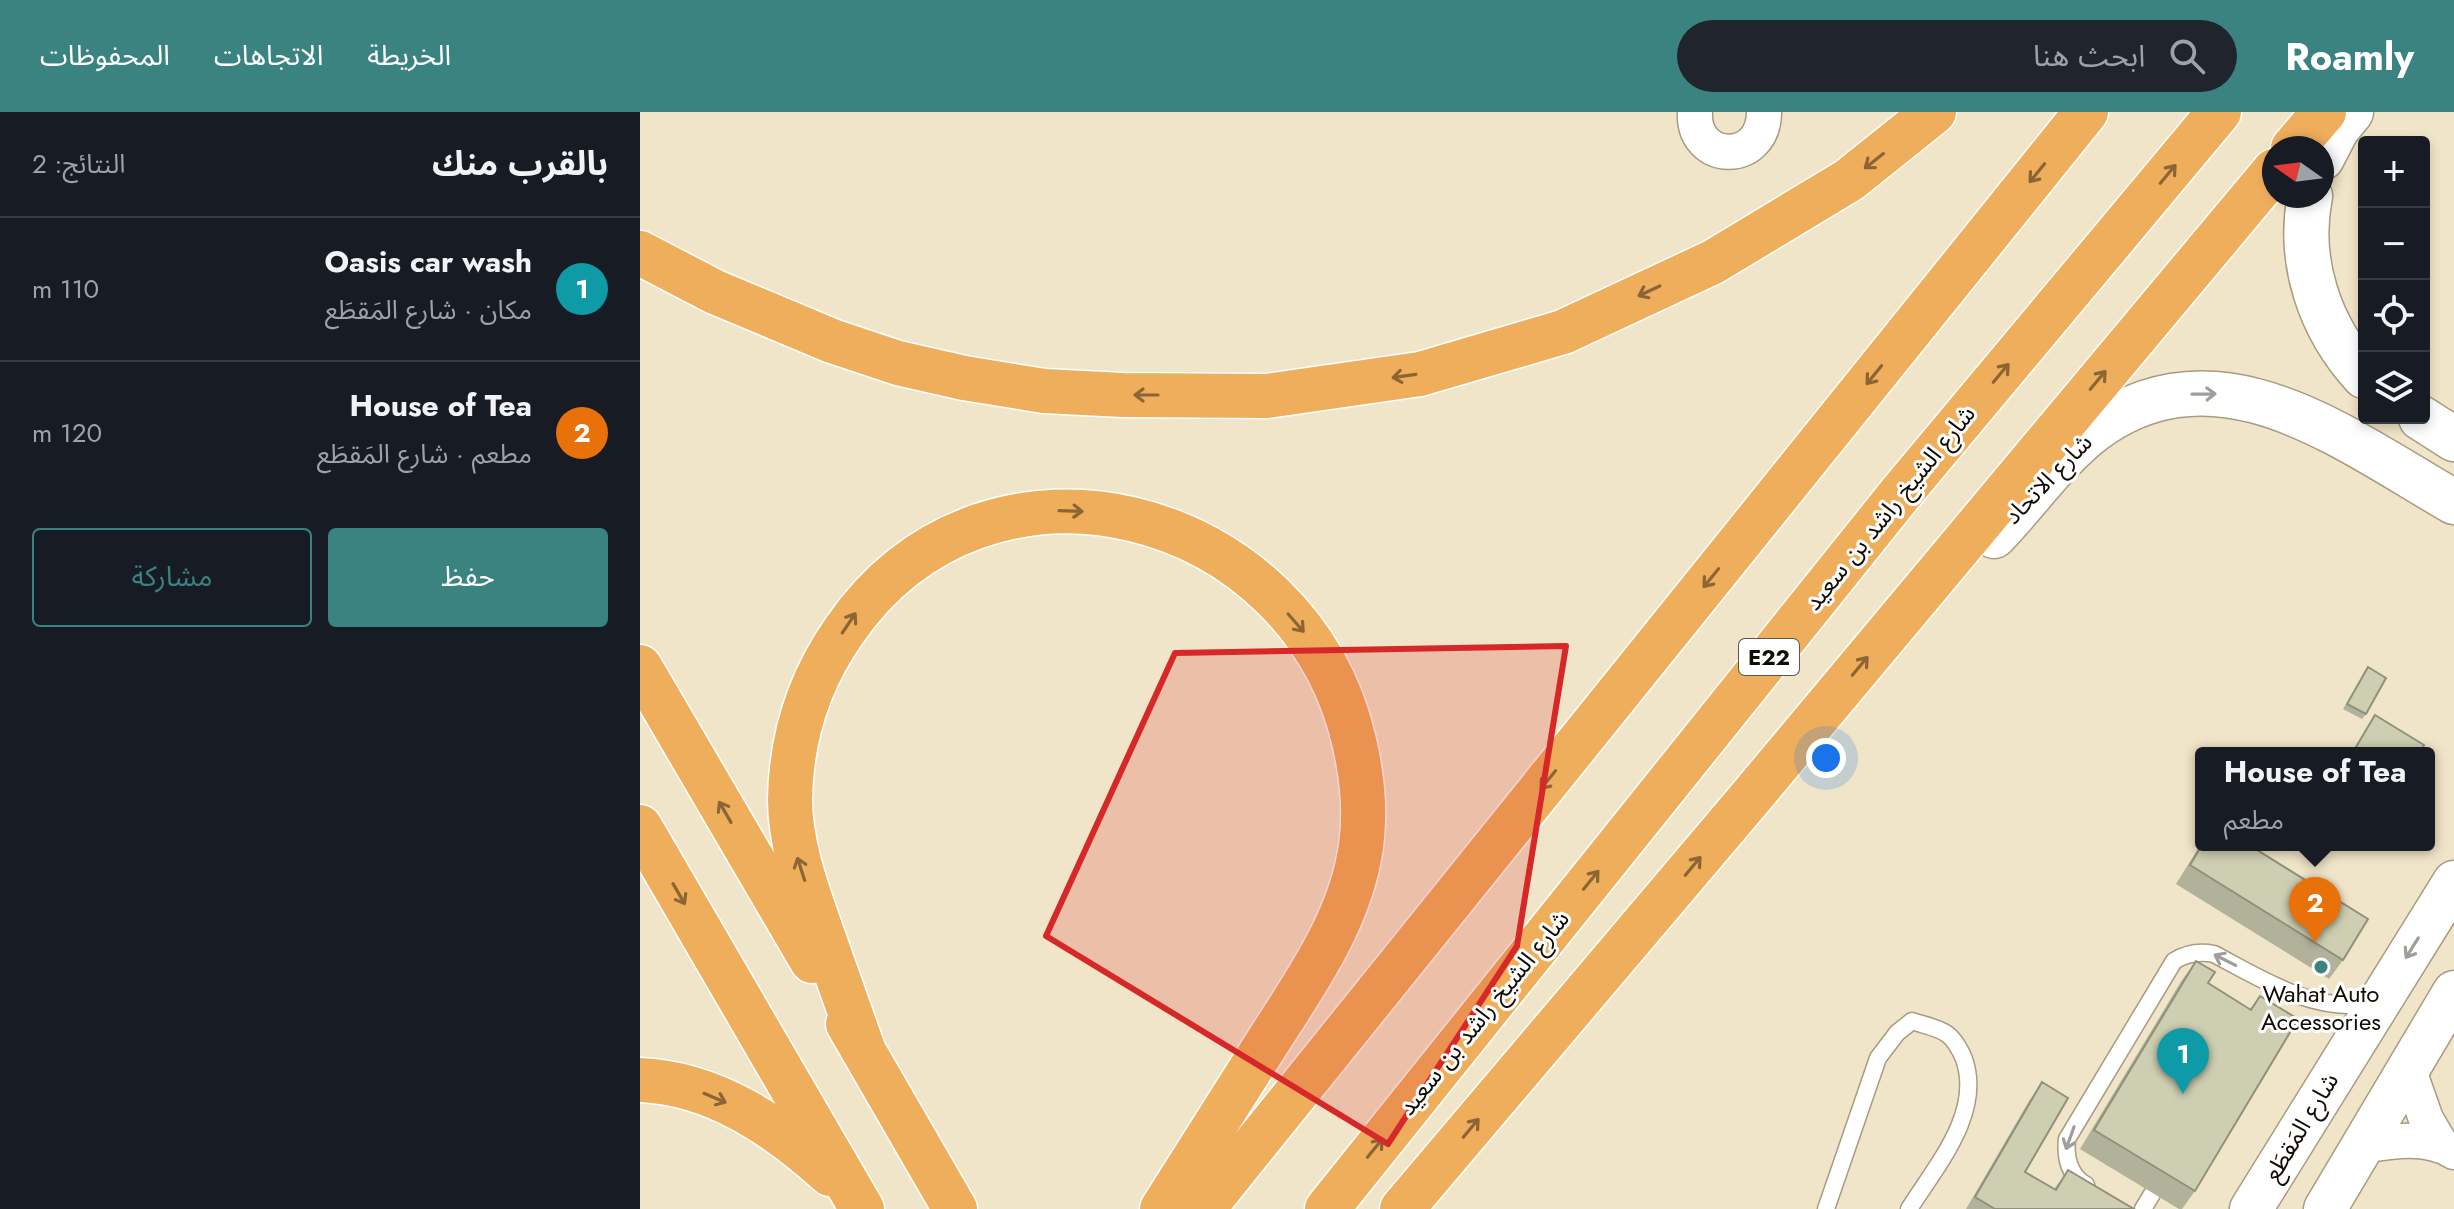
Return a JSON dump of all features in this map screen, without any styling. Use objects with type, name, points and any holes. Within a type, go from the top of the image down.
[{"type":"highway","points":[[640,253],[715,292],[820,336],[898,363],[1044,391],[1267,396],[1420,374],[1563,332],[1713,262],[1849,180],[1934,112]]},
{"type":"highway","points":[[1203,1209],[2086,112]]},
{"type":"highway","name":"شارع الشيخ راشد بن سعيد","points":[[1327,1209],[1900,494],[2219,112]]},
{"type":"highway","points":[[2303,136],[2324,112]]},
{"type":"highway","points":[[1402,1209],[2262,185]]},
{"type":"highway","points":[[863,1049],[797,856],[790,802],[794,750],[808,698],[831,650],[862,605],[902,567],[948,538],[1000,518],[1055,510],[1109,513],[1163,526],[1212,550],[1269,591],[1314,644],[1327,669],[1346,707],[1362,776],[1361,846],[1343,914],[1323,951],[1162,1209]]},
{"type":"highway","points":[[640,667],[955,1209]]},
{"type":"highway","points":[[640,827],[858,1203]]},
{"type":"highway","points":[[640,1080],[708,1094],[758,1117],[803,1150],[858,1203]]},
{"type":"main road","points":[[2333,136],[2351,112]]},
{"type":"main road","points":[[2309,208],[2307,240],[2314,289],[2336,341],[2358,368]]},
{"type":"main road","name":"شارع الاتحاد","points":[[1920,594],[1970,558],[1995,535],[2093,431],[2135,407],[2183,394],[2234,394],[2282,407],[2454,502]]},
{"type":"main road","points":[[2430,424],[2454,439]]},
{"type":"street","points":[[1695,112],[1696,127],[1708,145],[1723,152],[1735,152],[1752,145],[1760,136],[1764,112]]},
{"type":"street","name":"شارع المَقطَع","points":[[2251,1209],[2454,882]]},
{"type":"street","points":[[2325,1209],[2454,992]]},
{"type":"street","points":[[2408,1068],[2426,1119],[2447,1147]]},
{"type":"street","points":[[2362,1146],[2388,1142],[2447,1147]]},
{"type":"lane","points":[[2103,1196],[2073,1173],[2066,1151],[2067,1139],[2174,961],[2193,952],[2214,954],[2274,993],[2334,1006],[2377,1003]]},
{"type":"lane","points":[[1826,1209],[1878,1058],[1897,1033],[1912,1021],[1948,1034],[1961,1052],[1969,1074],[1967,1099],[1957,1134],[1909,1209]]},
{"type":"lane","points":[[2143,1209],[2152,1194]]},
{"type":"highlighted area","points":[[1566,646],[1517,946],[1388,1144],[1046,936],[1175,653]]},
{"type":"building","points":[[2368,667],[2386,678],[2366,714],[2347,704]]},
{"type":"building","points":[[2375,715],[2424,745],[2423,747],[2356,747]]},
{"type":"building","points":[[2198,851],[2259,851],[2368,919],[2343,960],[2190,865]]},
{"type":"building","points":[[2196,961],[2215,972],[2208,983],[2251,1010],[2260,996],[2298,1019],[2195,1191],[2094,1130]]},
{"type":"building","points":[[2042,1082],[2068,1098],[2025,1172],[2056,1190],[2068,1170],[2134,1209],[1995,1209],[1975,1197]]},
{"type":"place","name":"House of Tea","points":[[2315,943]]},
{"type":"place","name":"Wahat Auto Accessories","points":[[2321,967]]},
{"type":"place","name":"Oasis car wash","points":[[2183,1094]]}]
